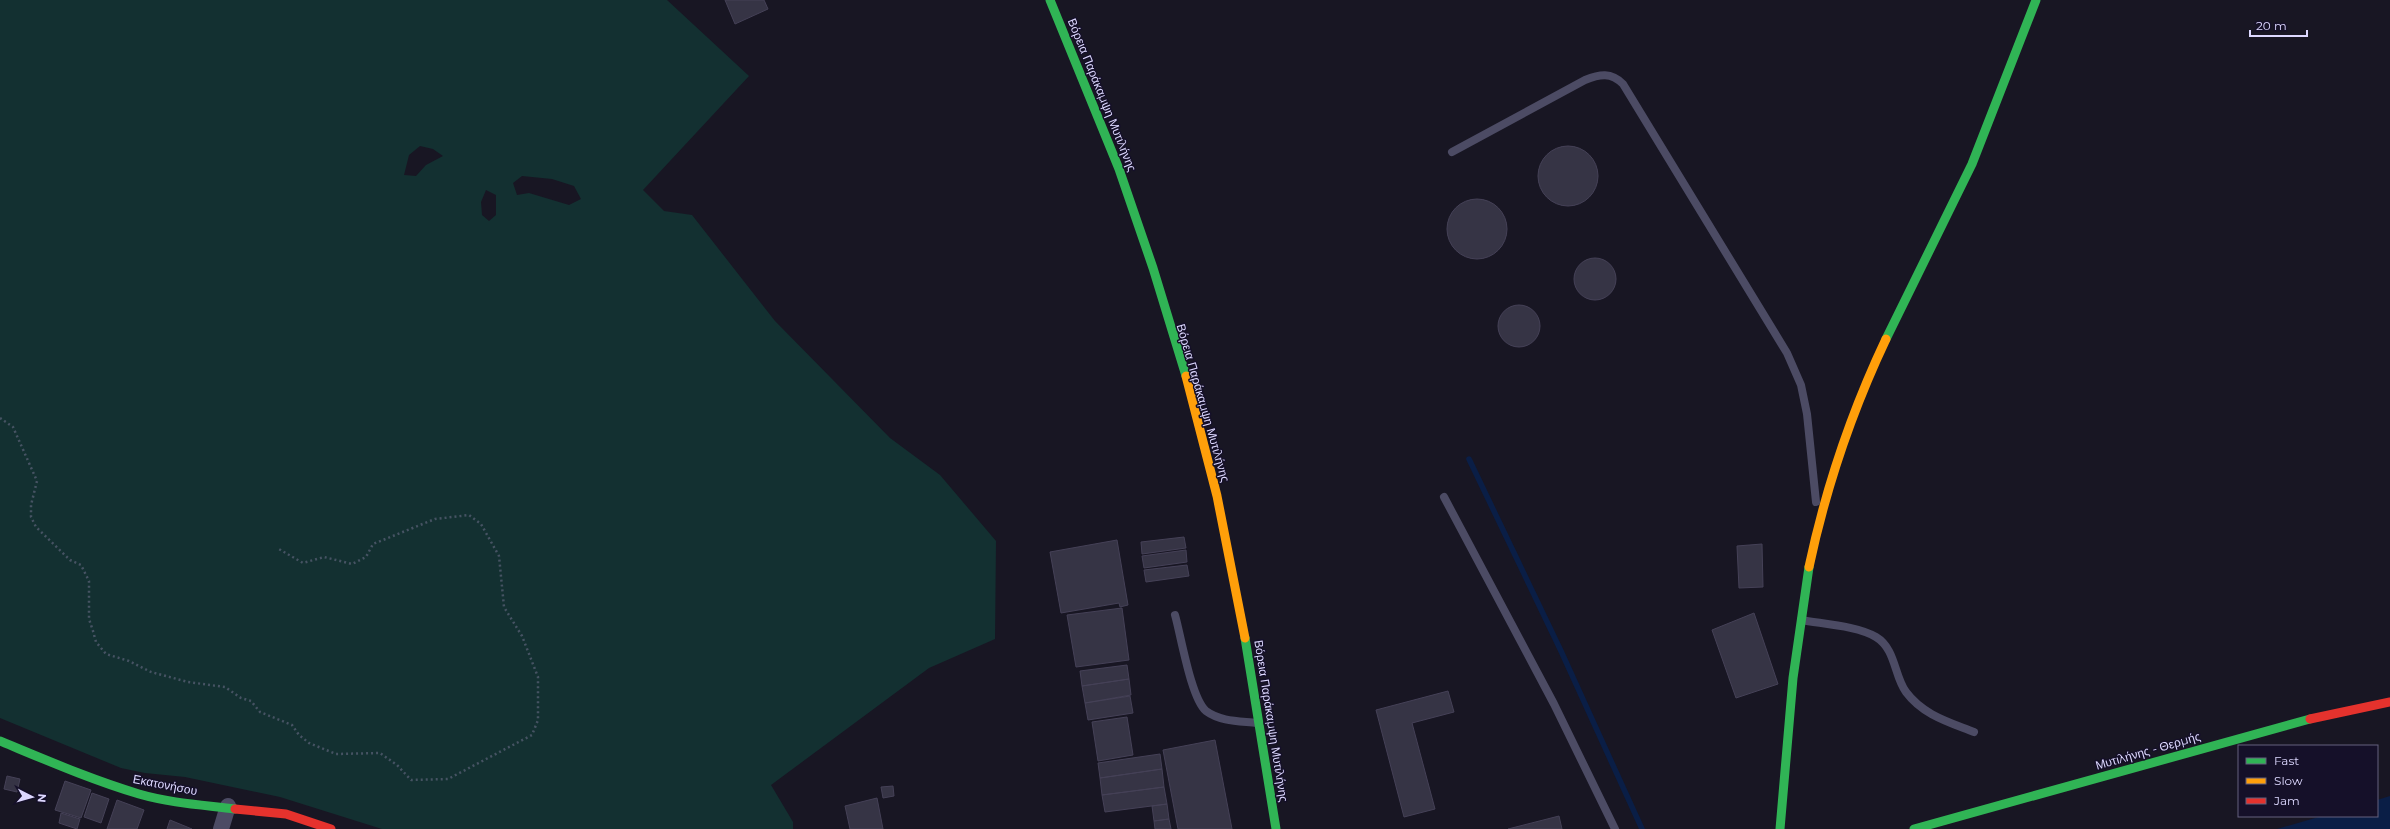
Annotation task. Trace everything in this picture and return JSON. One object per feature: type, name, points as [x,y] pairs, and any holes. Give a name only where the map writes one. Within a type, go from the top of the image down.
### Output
[{"type":"main road","name":"Βόρεια Παράκαμψη Μυτιλήνης","points":[[1050,0],[1128,191],[1184,372],[1230,554],[1245,634],[1276,829]]},
{"type":"main road","points":[[1780,829],[1800,620],[1818,523],[1846,432],[1874,366],[1972,164],[2036,0]]},
{"type":"main road","name":"Μυτιλήνης - Θερμής","points":[[1914,829],[2325,715],[2390,702]]},
{"type":"main road","name":"Εκατονήσου","points":[[0,740],[65,768],[125,790],[192,804],[228,806],[286,814],[331,829]]},
{"type":"street","points":[[221,829],[228,806]]},
{"type":"lane","points":[[1452,152],[1585,80],[1597,75],[1608,74],[1617,77],[1623,84],[1788,353],[1801,385],[1807,414],[1818,523]]},
{"type":"lane","points":[[1444,496],[1554,704],[1615,829]]},
{"type":"lane","points":[[1175,615],[1198,702],[1216,716],[1228,720],[1258,723]]},
{"type":"lane","points":[[1800,620],[1866,632],[1876,637],[1890,653],[1905,691],[1916,704],[1930,714],[1974,732]]},
{"type":"path","points":[[0,418],[13,427],[37,481],[31,505],[31,517],[36,527],[70,560],[82,565],[89,581],[90,619],[96,642],[106,654],[129,661],[151,672],[188,682],[225,687],[241,698],[251,701],[260,712],[292,725],[299,735],[309,743],[336,754],[380,754],[397,766],[411,780],[448,779],[532,735],[538,720],[538,677],[522,636],[504,607],[499,556],[481,524],[469,515],[435,519],[373,544],[366,557],[352,564],[324,557],[303,563],[277,548]]},
{"type":"green space","points":[[0,0],[667,0],[749,76],[643,190],[664,211],[692,215],[775,321],[890,438],[940,475],[996,541],[995,639],[929,668],[771,785],[793,822],[793,829],[382,829],[280,797],[185,777],[145,773],[121,768],[0,718]],"holes":[[[420,146],[433,149],[443,156],[426,165],[416,176],[404,175],[409,155]],[[522,176],[552,179],[574,186],[581,199],[569,205],[529,193],[517,195],[513,183]],[[486,190],[496,195],[496,215],[489,221],[482,215],[481,202]]]},
{"type":"water","points":[[2390,796],[2390,829],[2277,829],[2319,817],[2378,817],[2378,800]]},
{"type":"building","points":[[725,0],[764,0],[768,9],[735,24]]},
{"type":"building","points":[[1562,146],[1574,146],[1585,151],[1593,159],[1598,170],[1596,188],[1585,201],[1574,206],[1562,206],[1551,201],[1543,193],[1538,182],[1538,170],[1543,159],[1551,151]]},
{"type":"building","points":[[1471,199],[1483,199],[1494,204],[1502,212],[1507,223],[1505,241],[1494,254],[1483,259],[1471,259],[1460,254],[1452,246],[1447,235],[1447,223],[1452,212],[1460,204]]},
{"type":"building","points":[[1595,258],[1610,264],[1616,279],[1610,294],[1595,300],[1580,294],[1574,279],[1580,264]]},
{"type":"building","points":[[1519,305],[1534,311],[1540,326],[1534,341],[1519,347],[1504,341],[1498,326],[1504,311]]},
{"type":"building","points":[[1184,537],[1186,548],[1142,554],[1141,542]]},
{"type":"building","points":[[1117,540],[1128,605],[1120,607],[1119,603],[1061,613],[1050,552]]},
{"type":"building","points":[[1762,544],[1763,587],[1739,588],[1737,546]]},
{"type":"building","points":[[1186,550],[1187,562],[1144,568],[1142,556]]},
{"type":"building","points":[[1187,565],[1189,576],[1146,582],[1144,570]]},
{"type":"building","points":[[1122,608],[1129,660],[1076,667],[1067,615]]},
{"type":"building","points":[[1754,613],[1778,684],[1736,698],[1712,630]]},
{"type":"building","points":[[1127,665],[1129,679],[1082,686],[1080,671]]},
{"type":"building","points":[[1129,679],[1131,695],[1085,703],[1082,686]]},
{"type":"building","points":[[1448,691],[1454,712],[1412,723],[1435,809],[1404,817],[1376,710]]},
{"type":"building","points":[[1130,696],[1133,713],[1088,720],[1085,703]]},
{"type":"building","points":[[1127,717],[1133,755],[1098,761],[1092,722]]},
{"type":"building","points":[[1215,740],[1232,829],[1178,829],[1163,750]]},
{"type":"building","points":[[1160,754],[1162,769],[1100,778],[1098,763]]},
{"type":"building","points":[[1162,769],[1164,787],[1102,795],[1100,778]]},
{"type":"building","points":[[7,776],[20,779],[17,792],[4,789]]},
{"type":"building","points":[[65,781],[91,790],[81,818],[55,810]]},
{"type":"building","points":[[893,786],[894,796],[883,798],[881,787]]},
{"type":"building","points":[[1164,787],[1167,804],[1105,812],[1102,795]]},
{"type":"building","points":[[92,793],[109,799],[101,823],[84,817]]},
{"type":"building","points":[[877,798],[883,829],[850,829],[845,806]]},
{"type":"building","points":[[117,800],[144,810],[137,829],[107,829]]},
{"type":"building","points":[[1167,804],[1169,819],[1154,821],[1152,806]]},
{"type":"building","points":[[61,813],[80,819],[77,829],[59,823]]},
{"type":"building","points":[[1559,816],[1562,829],[1508,829]]},
{"type":"building","points":[[1169,819],[1171,829],[1155,829],[1154,821]]},
{"type":"building","points":[[170,820],[192,829],[167,829]]},
{"type":"waterway","points":[[1469,459],[1561,651],[1642,829]]},
{"type":"traffic: fast","points":[[1050,0],[1119,169],[1153,268],[1186,376]]},
{"type":"traffic: fast","points":[[1886,339],[1972,164],[2036,0]]},
{"type":"traffic: fast","points":[[1780,829],[1793,678],[1809,567]]},
{"type":"traffic: fast","points":[[1245,638],[1276,829]]},
{"type":"traffic: fast","points":[[1914,829],[2310,719]]},
{"type":"traffic: fast","points":[[0,741],[86,776],[139,794],[175,802],[235,809]]},
{"type":"traffic: slow","points":[[1809,567],[1823,508],[1841,451],[1873,367],[1886,339]]},
{"type":"traffic: slow","points":[[1186,376],[1217,496],[1245,638]]},
{"type":"traffic: jam","points":[[2310,719],[2390,702]]},
{"type":"traffic: jam","points":[[235,809],[286,814],[331,829]]}]
